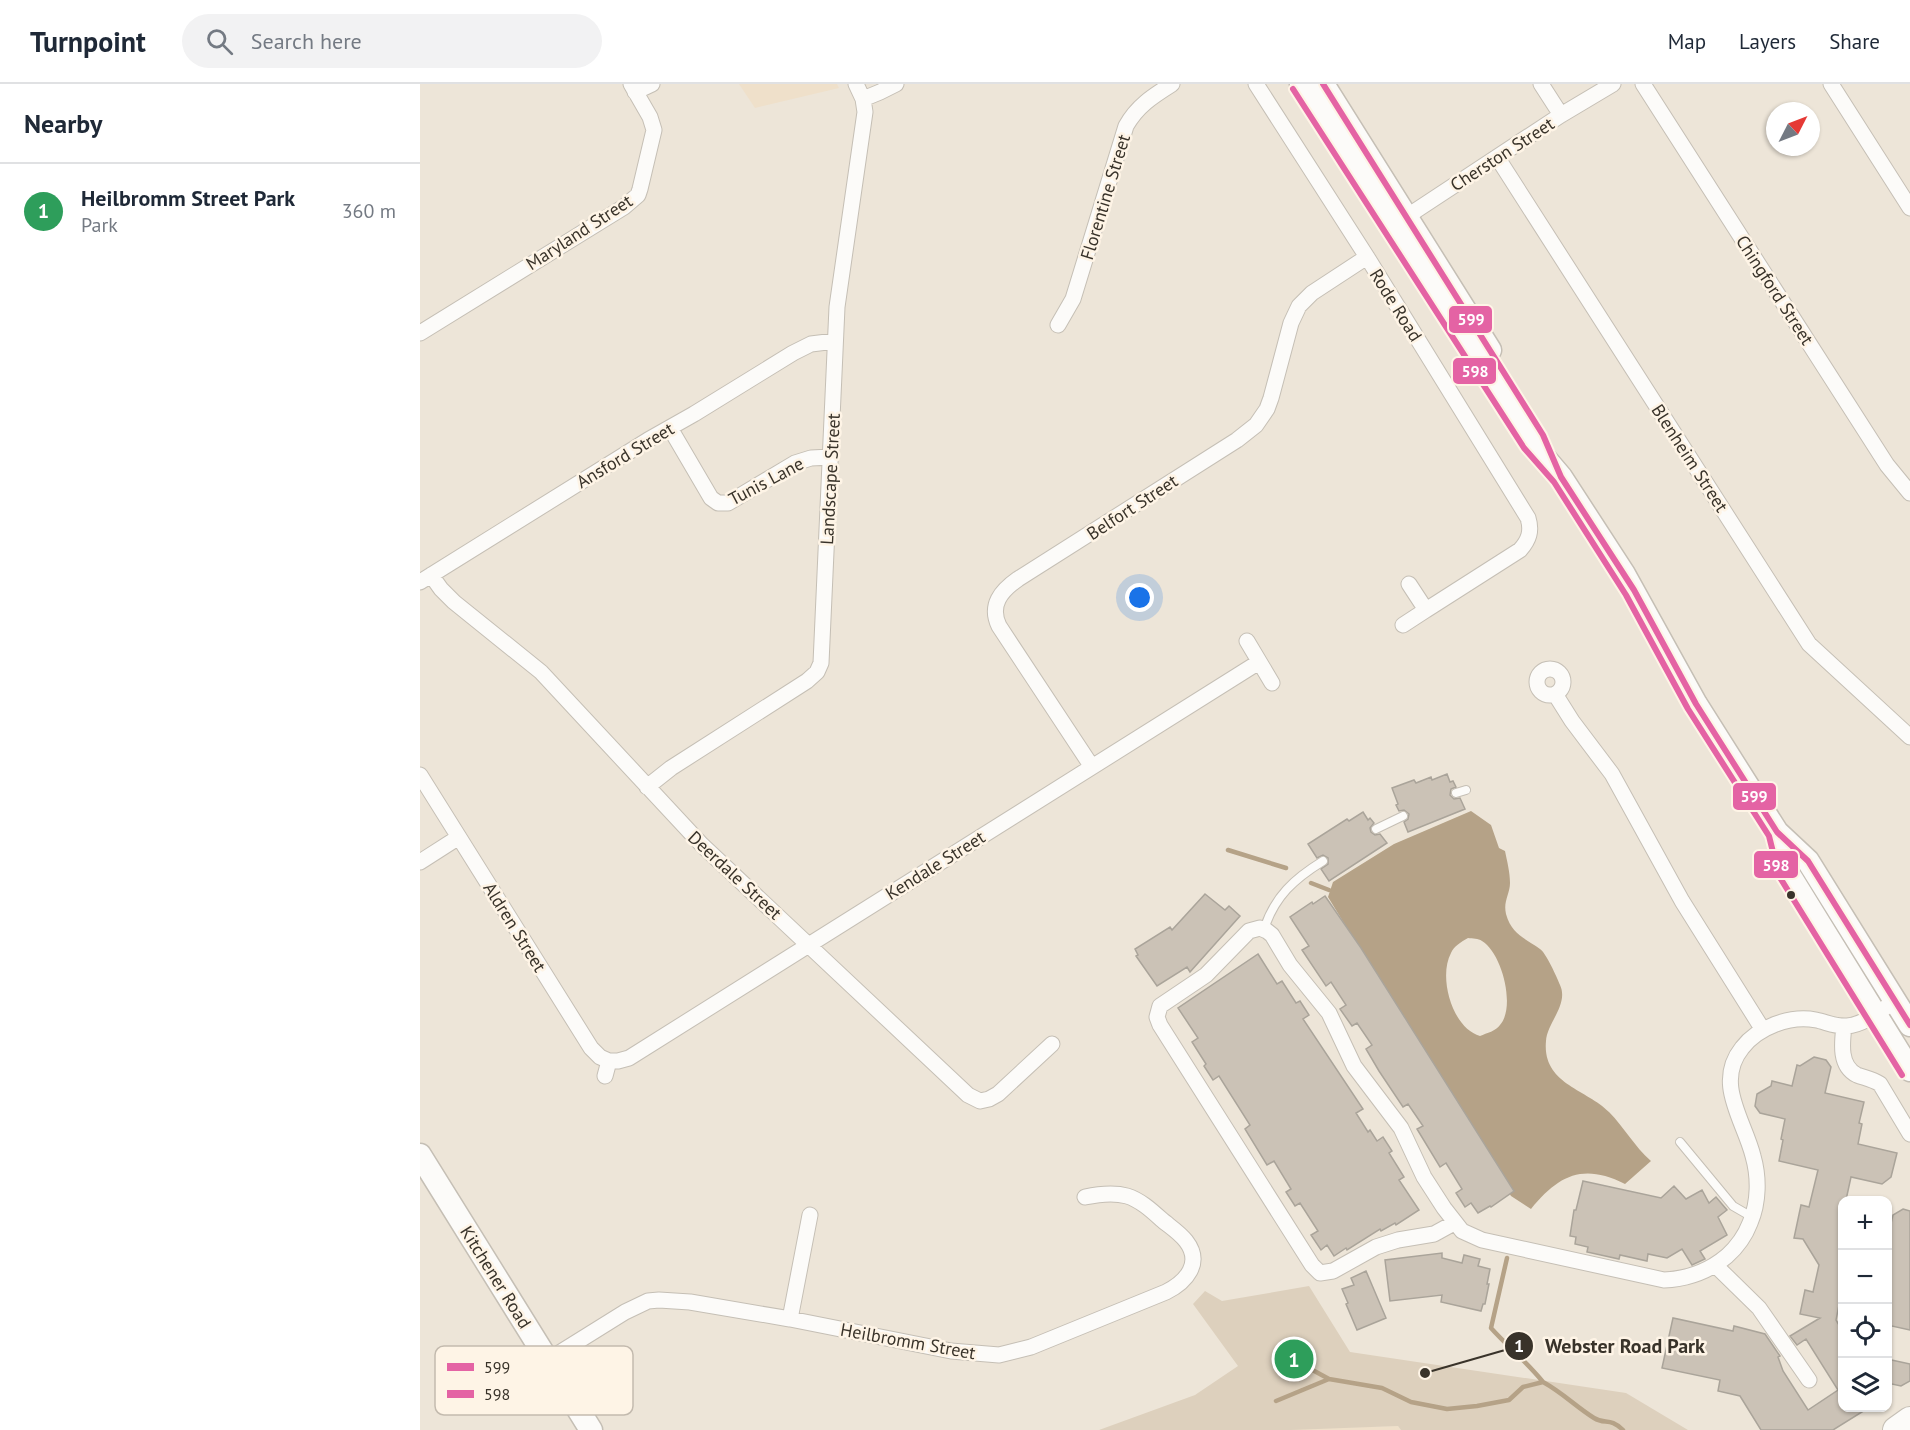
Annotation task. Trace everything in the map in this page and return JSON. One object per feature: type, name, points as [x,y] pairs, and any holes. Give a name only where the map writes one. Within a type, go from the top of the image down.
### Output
[{"type":"main road","points":[[1301,84],[1399,221]]},
{"type":"main road","points":[[1323,84],[1399,221],[1532,442],[1561,477],[1629,582],[1685,685],[1777,832],[1808,861],[1910,1024]]},
{"type":"main road","points":[[1777,832],[1787,871],[1910,1070]]},
{"type":"main road","name":"Kitchener Road","points":[[420,1155],[539,1346]]},
{"type":"main road","name":"Kitchener Road","points":[[582,1415],[591,1430]]},
{"type":"main road","points":[[1896,1430],[1910,1420]]},
{"type":"street","points":[[633,88],[652,84]]},
{"type":"street","name":"Landscape Street","points":[[647,787],[670,768],[807,681],[820,668],[835,341],[841,271],[865,116],[863,99],[856,84]]},
{"type":"street","points":[[863,99],[896,84]]},
{"type":"street","name":"Florentine Street","points":[[1058,325],[1073,299],[1126,126],[1145,102],[1172,84]]},
{"type":"street","name":"Rode Road","points":[[1256,84],[1526,513],[1530,528],[1529,537],[1520,550],[1426,609]]},
{"type":"street","points":[[1541,84],[1560,115]]},
{"type":"street","name":"Cherston Street","points":[[1399,221],[1560,115],[1613,84]]},
{"type":"street","name":"Chingford Street","points":[[1643,84],[1887,465],[1910,493]]},
{"type":"street","points":[[1831,84],[1910,208]]},
{"type":"street","name":"Maryland Street","points":[[420,333],[624,207],[638,195],[654,130],[650,117],[633,88]]},
{"type":"street","name":"Blenheim Street","points":[[1497,157],[1809,644],[1910,737]]},
{"type":"street","name":"Belfort Street","points":[[1092,766],[999,626],[996,616],[998,599],[1006,588],[1018,579],[1237,440],[1256,425],[1263,417],[1271,398],[1291,323],[1299,306],[1312,293],[1367,257]]},
{"type":"street","name":"Ansford Street","points":[[425,579],[803,347],[818,342],[835,341]]},
{"type":"street","name":"Tunis Lane","points":[[670,428],[711,498],[721,504],[728,503],[795,463],[811,458],[831,457]]},
{"type":"street","name":"Deerdale Street","points":[[425,579],[441,589],[541,672],[702,845],[968,1095],[975,1100],[985,1101],[998,1094],[1052,1044]]},
{"type":"street","points":[[1403,625],[1426,609],[1409,584]]},
{"type":"street","points":[[1247,641],[1272,683]]},
{"type":"street","name":"Kendale Street","points":[[607,1068],[618,1061],[629,1058],[1259,662]]},
{"type":"street","points":[[1555,694],[1572,721],[1612,774],[1682,901],[1763,1030]]},
{"type":"street","name":"Aldren Street","points":[[420,775],[591,1048],[607,1068]]},
{"type":"street","points":[[420,862],[459,837]]},
{"type":"street","points":[[1454,1223],[1434,1234],[1398,1240],[1376,1247],[1329,1272],[1320,1273],[1312,1264],[1157,1017],[1162,1004],[1206,975],[1246,933],[1256,928],[1264,929],[1272,935],[1290,965],[1329,1013],[1354,1066],[1401,1128],[1425,1177],[1462,1232],[1474,1238],[1664,1280],[1697,1274],[1715,1265],[1737,1246],[1752,1217],[1755,1206],[1756,1167],[1734,1104],[1730,1084],[1737,1056],[1748,1041],[1763,1030],[1794,1019],[1813,1019],[1844,1026],[1856,1024],[1895,1001]]},
{"type":"street","points":[[1844,1026],[1842,1053],[1847,1065],[1857,1075],[1871,1078],[1880,1084],[1910,1134]]},
{"type":"street","name":"Heilbromm Street","points":[[570,1346],[625,1311],[648,1301],[667,1300],[790,1319],[951,1351],[999,1355],[1031,1347],[1156,1297],[1176,1287],[1188,1276],[1192,1262],[1189,1246],[1180,1235],[1146,1206],[1124,1195],[1100,1194],[1085,1197]]},
{"type":"street","points":[[790,1319],[810,1215]]},
{"type":"street","points":[[1715,1265],[1759,1308],[1809,1380]]},
{"type":"lane","points":[[1456,793],[1466,790]]},
{"type":"lane","points":[[1376,830],[1403,816]]},
{"type":"lane","points":[[1264,929],[1270,910],[1277,901],[1296,880],[1323,861]]},
{"type":"lane","points":[[1680,1142],[1733,1206],[1752,1217]]},
{"type":"shaded area","points":[[739,84],[837,84],[839,88],[755,108]]},
{"type":"shaded area","points":[[1471,811],[1491,825],[1499,848],[1505,851],[1508,867],[1510,883],[1506,914],[1512,927],[1542,951],[1554,971],[1562,992],[1560,1006],[1547,1034],[1547,1055],[1551,1067],[1567,1084],[1609,1112],[1651,1161],[1625,1184],[1597,1174],[1573,1176],[1552,1188],[1531,1209],[1511,1196],[1328,897],[1333,882],[1394,844]],"holes":[[[1468,938],[1482,941],[1496,957],[1507,994],[1505,1017],[1500,1025],[1480,1036],[1470,1031],[1455,1013],[1447,988],[1447,963],[1451,953],[1458,944]]]},
{"type":"shaded area","points":[[1309,1286],[1350,1352],[1626,1393],[1688,1430],[1401,1430],[1398,1426],[1291,1430],[1099,1430],[1195,1395],[1238,1366],[1193,1304],[1205,1291],[1222,1301]]},
{"type":"shaded area","points":[[1398,1426],[1401,1430],[1291,1430],[1293,1429]]},
{"type":"building","points":[[1447,774],[1450,782],[1453,781],[1456,787],[1451,789],[1450,795],[1454,799],[1460,798],[1465,809],[1408,832],[1404,822],[1408,819],[1409,814],[1404,810],[1399,811],[1392,788],[1414,780],[1416,783]]},
{"type":"building","points":[[1363,812],[1368,820],[1370,818],[1374,823],[1370,828],[1371,832],[1375,835],[1380,834],[1387,843],[1329,881],[1321,869],[1328,864],[1328,858],[1323,855],[1317,858],[1308,844],[1347,819],[1349,821]]},
{"type":"building","points":[[1205,894],[1225,910],[1229,906],[1240,916],[1190,972],[1187,967],[1157,986],[1136,956],[1138,955],[1135,949],[1170,927],[1172,930]]},
{"type":"building","points":[[1325,896],[1361,948],[1514,1191],[1491,1207],[1478,1213],[1471,1203],[1465,1207],[1456,1193],[1462,1189],[1446,1163],[1440,1167],[1417,1129],[1423,1126],[1408,1104],[1403,1107],[1366,1049],[1372,1045],[1357,1023],[1352,1026],[1340,1009],[1346,1005],[1331,982],[1326,986],[1302,950],[1309,946],[1290,917]]},
{"type":"building","points":[[1258,954],[1277,984],[1282,981],[1296,1003],[1300,1001],[1309,1015],[1303,1019],[1363,1109],[1356,1113],[1368,1132],[1370,1130],[1377,1141],[1383,1137],[1392,1151],[1389,1153],[1404,1177],[1399,1180],[1419,1210],[1396,1225],[1395,1223],[1381,1231],[1380,1229],[1334,1256],[1327,1245],[1321,1250],[1311,1235],[1318,1231],[1300,1203],[1295,1206],[1286,1192],[1291,1189],[1274,1161],[1267,1165],[1245,1129],[1250,1125],[1219,1076],[1213,1080],[1204,1066],[1206,1064],[1192,1042],[1198,1038],[1178,1008]]},
{"type":"building","points":[[1814,1057],[1826,1060],[1831,1067],[1825,1093],[1864,1102],[1859,1123],[1862,1124],[1858,1144],[1897,1153],[1891,1177],[1882,1184],[1851,1177],[1847,1196],[1838,1196],[1838,1310],[1836,1320],[1838,1323],[1838,1390],[1806,1339],[1797,1345],[1790,1336],[1820,1318],[1800,1314],[1805,1290],[1813,1292],[1819,1265],[1803,1239],[1794,1238],[1801,1205],[1809,1207],[1818,1170],[1779,1161],[1785,1119],[1760,1113],[1755,1106],[1757,1094],[1771,1086],[1772,1081],[1792,1086],[1797,1065],[1800,1066]]},
{"type":"building","points":[[1583,1181],[1661,1198],[1674,1186],[1686,1199],[1702,1190],[1709,1203],[1716,1197],[1727,1210],[1718,1217],[1727,1235],[1700,1251],[1705,1259],[1692,1265],[1682,1249],[1667,1258],[1648,1254],[1647,1261],[1620,1255],[1619,1259],[1587,1252],[1588,1247],[1575,1244],[1576,1237],[1570,1236],[1574,1210],[1576,1210]]},
{"type":"building","points":[[1903,1209],[1910,1211],[1910,1330],[1892,1326],[1893,1215]]},
{"type":"building","points":[[1442,1253],[1442,1258],[1462,1263],[1464,1255],[1480,1259],[1478,1266],[1490,1269],[1485,1304],[1481,1311],[1441,1302],[1442,1295],[1390,1301],[1385,1260]]},
{"type":"building","points":[[1366,1271],[1386,1318],[1357,1330],[1342,1289],[1354,1285],[1351,1278]]},
{"type":"building","points":[[1673,1318],[1733,1331],[1734,1326],[1765,1334],[1780,1356],[1778,1357],[1783,1371],[1808,1410],[1838,1390],[1838,1412],[1862,1412],[1833,1430],[1761,1430],[1740,1396],[1718,1391],[1720,1380],[1662,1368]]},
{"type":"building","points":[[1892,1360],[1910,1364],[1910,1381],[1901,1386],[1892,1384]]},
{"type":"waterway","points":[[1228,850],[1286,868]]},
{"type":"waterway","points":[[1311,883],[1329,890]]},
{"type":"waterway","points":[[1507,1258],[1491,1328],[1543,1382]]},
{"type":"waterway","points":[[1282,1345],[1296,1361],[1329,1379],[1382,1388],[1411,1402],[1447,1409],[1509,1400],[1523,1387],[1543,1382],[1594,1418],[1611,1422],[1623,1430]]},
{"type":"waterway","points":[[1276,1401],[1329,1379]]},
{"type":"transit line","name":"599","points":[[1323,84],[1543,435],[1561,477],[1634,590],[1696,704],[1777,832],[1808,861],[1910,1025]]},
{"type":"transit line","name":"598","points":[[1293,89],[1524,448],[1554,482],[1626,595],[1688,709],[1769,836],[1779,876],[1902,1075]]},
{"type":"place","name":"Heilbromm Street Park","points":[[1294,1359]]},
{"type":"place","name":"Webster Road Park","points":[[1425,1373]]}]
